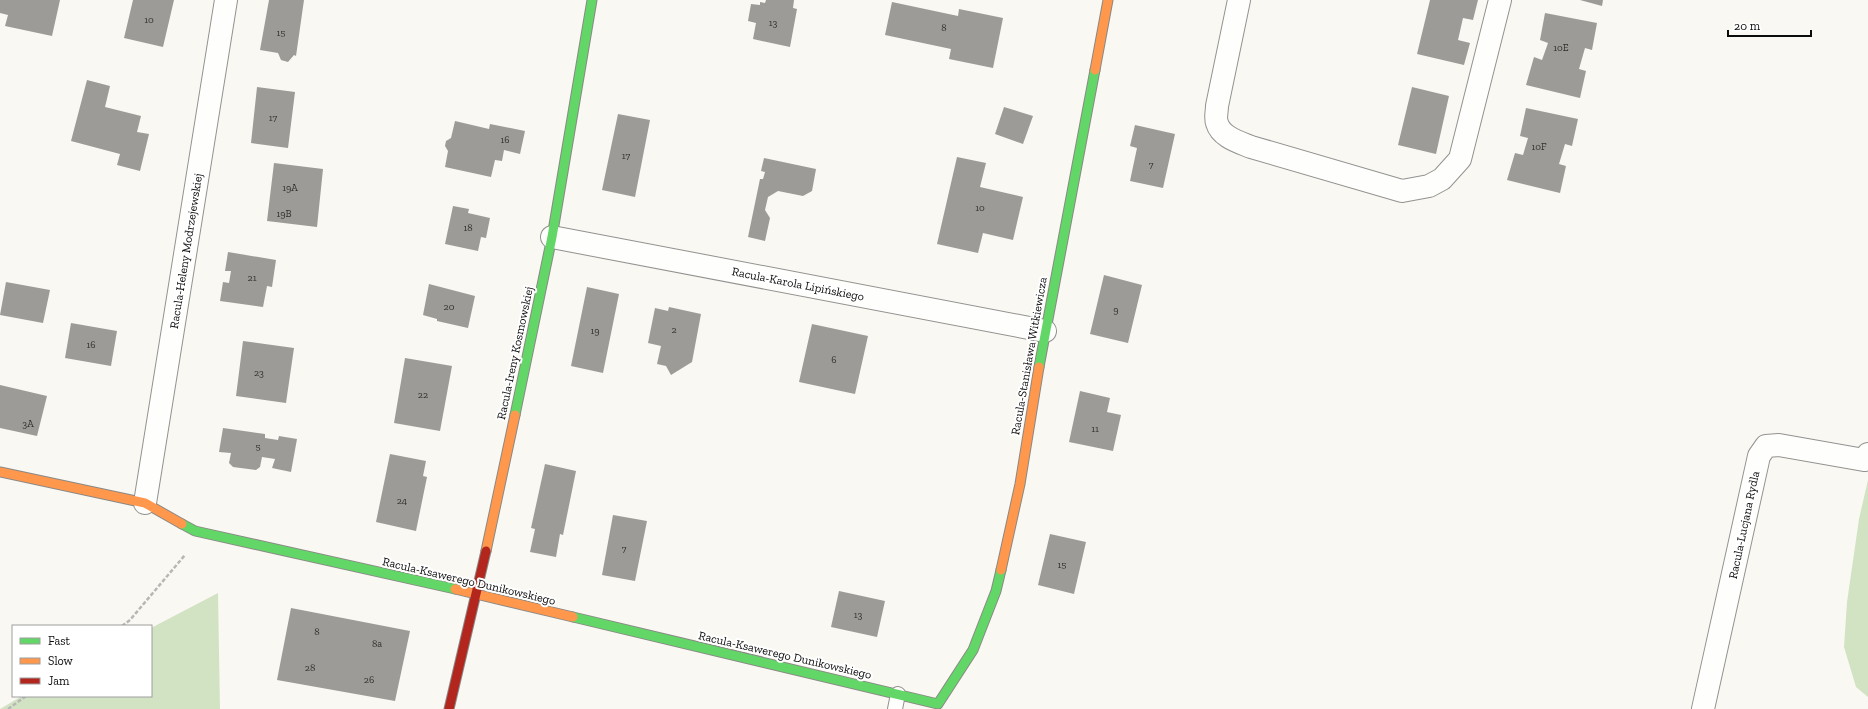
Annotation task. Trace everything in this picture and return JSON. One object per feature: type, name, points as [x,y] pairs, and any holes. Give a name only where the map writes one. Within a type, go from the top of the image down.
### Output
[{"type":"street","name":"Racula-Heleny Modrzejewskiej","points":[[145,503],[226,0]]},
{"type":"street","name":"Racula-Ireny Kosmowskiej","points":[[450,709],[477,594],[552,237],[592,0]]},
{"type":"street","name":"Racula-Stanisława Witkiewicza","points":[[937,707],[973,650],[996,591],[1020,484],[1045,331],[1108,0]]},
{"type":"street","points":[[1239,0],[1216,106],[1217,123],[1223,133],[1231,140],[1251,147],[1402,191],[1429,186],[1442,179],[1460,159],[1500,0]]},
{"type":"street","name":"Racula-Karola Lipińskiego","points":[[552,237],[1045,331]]},
{"type":"street","name":"Racula-Lucjana Rydla","points":[[1703,709],[1759,456],[1766,446],[1779,445],[1864,460],[1868,454]]},
{"type":"street","name":"Racula-Ksawerego Dunikowskiego","points":[[0,472],[145,503],[195,531],[477,594],[898,694],[937,707]]},
{"type":"lane","points":[[894,709],[898,694]]},
{"type":"path","points":[[123,625],[130,620],[203,533]]},
{"type":"path","points":[[8,709],[25,697]]},
{"type":"green space","points":[[1868,480],[1868,697],[1856,687],[1844,647],[1847,602],[1859,519]]},
{"type":"green space","points":[[218,593],[220,709],[0,709],[20,697],[152,697],[152,627]]},
{"type":"building","points":[[0,0],[60,0],[52,36],[5,26],[8,15],[0,13]]},
{"type":"building","points":[[133,0],[174,0],[163,47],[124,38]]},
{"type":"building","points":[[269,0],[304,0],[296,56],[294,55],[288,62],[281,60],[278,53],[260,50]]},
{"type":"building","points":[[766,0],[794,0],[793,8],[797,9],[790,47],[753,39],[756,23],[748,21],[751,4],[760,5],[760,2],[765,3]]},
{"type":"building","points":[[1430,0],[1478,0],[1473,20],[1463,18],[1458,40],[1470,43],[1464,65],[1417,54]]},
{"type":"building","points":[[1580,0],[1603,0],[1602,6]]},
{"type":"building","points":[[892,2],[958,16],[959,9],[1003,18],[993,68],[949,59],[951,49],[885,35]]},
{"type":"building","points":[[1545,13],[1597,23],[1592,50],[1585,48],[1579,69],[1586,71],[1580,98],[1526,85],[1534,57],[1542,60],[1548,43],[1540,40]]},
{"type":"building","points":[[87,80],[110,86],[105,107],[141,116],[137,132],[149,134],[140,171],[117,165],[120,154],[71,141]]},
{"type":"building","points":[[257,87],[295,92],[288,148],[251,143]]},
{"type":"building","points":[[1412,87],[1449,96],[1436,154],[1398,145]]},
{"type":"building","points":[[1004,107],[1033,116],[1023,144],[995,134]]},
{"type":"building","points":[[1526,108],[1578,119],[1572,146],[1565,144],[1559,164],[1566,166],[1560,193],[1507,180],[1515,153],[1523,155],[1528,138],[1520,136]]},
{"type":"building","points":[[618,114],[650,120],[635,197],[602,190]]},
{"type":"building","points":[[455,121],[489,129],[490,124],[525,131],[520,154],[504,150],[502,161],[495,160],[491,177],[445,167],[448,151],[445,146],[446,141],[451,138]]},
{"type":"building","points":[[1135,125],[1175,134],[1163,188],[1130,181],[1137,148],[1130,146]]},
{"type":"building","points":[[957,157],[986,163],[980,187],[1023,197],[1013,240],[983,233],[978,253],[937,244]]},
{"type":"building","points":[[764,158],[816,169],[812,191],[803,196],[778,191],[768,197],[765,210],[770,218],[765,241],[748,237],[760,179],[763,179],[765,172],[761,171]]},
{"type":"building","points":[[274,163],[323,169],[317,227],[267,221]]},
{"type":"building","points":[[453,206],[469,209],[468,213],[490,218],[486,238],[481,237],[478,251],[445,244]]},
{"type":"building","points":[[228,252],[276,260],[272,287],[267,286],[263,307],[220,301],[223,282],[229,283],[231,271],[225,271]]},
{"type":"building","points":[[1104,275],[1142,285],[1128,343],[1090,334]]},
{"type":"building","points":[[6,282],[50,290],[43,323],[0,315]]},
{"type":"building","points":[[429,284],[475,296],[468,328],[437,321],[437,319],[423,315]]},
{"type":"building","points":[[587,287],[619,294],[603,373],[571,366]]},
{"type":"building","points":[[669,307],[701,314],[692,362],[671,375],[666,366],[657,364],[661,346],[648,343],[655,308],[668,311]]},
{"type":"building","points":[[71,323],[117,331],[111,366],[65,358]]},
{"type":"building","points":[[812,324],[868,336],[855,394],[799,382]]},
{"type":"building","points":[[243,341],[294,348],[286,403],[236,396]]},
{"type":"building","points":[[405,358],[452,366],[440,431],[394,423]]},
{"type":"building","points":[[0,385],[47,396],[37,436],[0,428]]},
{"type":"building","points":[[1080,391],[1110,398],[1107,412],[1121,415],[1113,451],[1069,442]]},
{"type":"building","points":[[223,428],[265,434],[265,438],[278,440],[279,436],[297,439],[291,472],[272,468],[275,459],[262,457],[260,467],[256,470],[233,467],[229,463],[231,453],[219,452]]},
{"type":"building","points":[[390,454],[426,461],[423,476],[427,477],[416,531],[376,522]]},
{"type":"building","points":[[545,464],[576,471],[563,535],[560,534],[556,557],[530,552],[535,529],[531,528]]},
{"type":"building","points":[[613,515],[647,521],[635,581],[602,575]]},
{"type":"building","points":[[1050,534],[1086,542],[1074,594],[1038,585]]},
{"type":"building","points":[[839,591],[885,601],[877,637],[831,627]]},
{"type":"building","points":[[291,608],[410,631],[395,701],[277,680]]},
{"type":"traffic: fast","points":[[515,415],[552,237],[592,0]]},
{"type":"traffic: fast","points":[[1039,367],[1095,70]]},
{"type":"traffic: fast","points":[[182,524],[195,531],[455,589]]},
{"type":"traffic: fast","points":[[573,617],[938,704],[973,650],[996,591],[1001,570]]},
{"type":"traffic: slow","points":[[1095,70],[1108,0]]},
{"type":"traffic: slow","points":[[1001,570],[1020,484],[1039,367]]},
{"type":"traffic: slow","points":[[486,551],[515,415]]},
{"type":"traffic: slow","points":[[0,472],[145,503],[182,524]]},
{"type":"traffic: slow","points":[[455,589],[573,617]]},
{"type":"traffic: jam","points":[[449,709],[486,551]]}]
